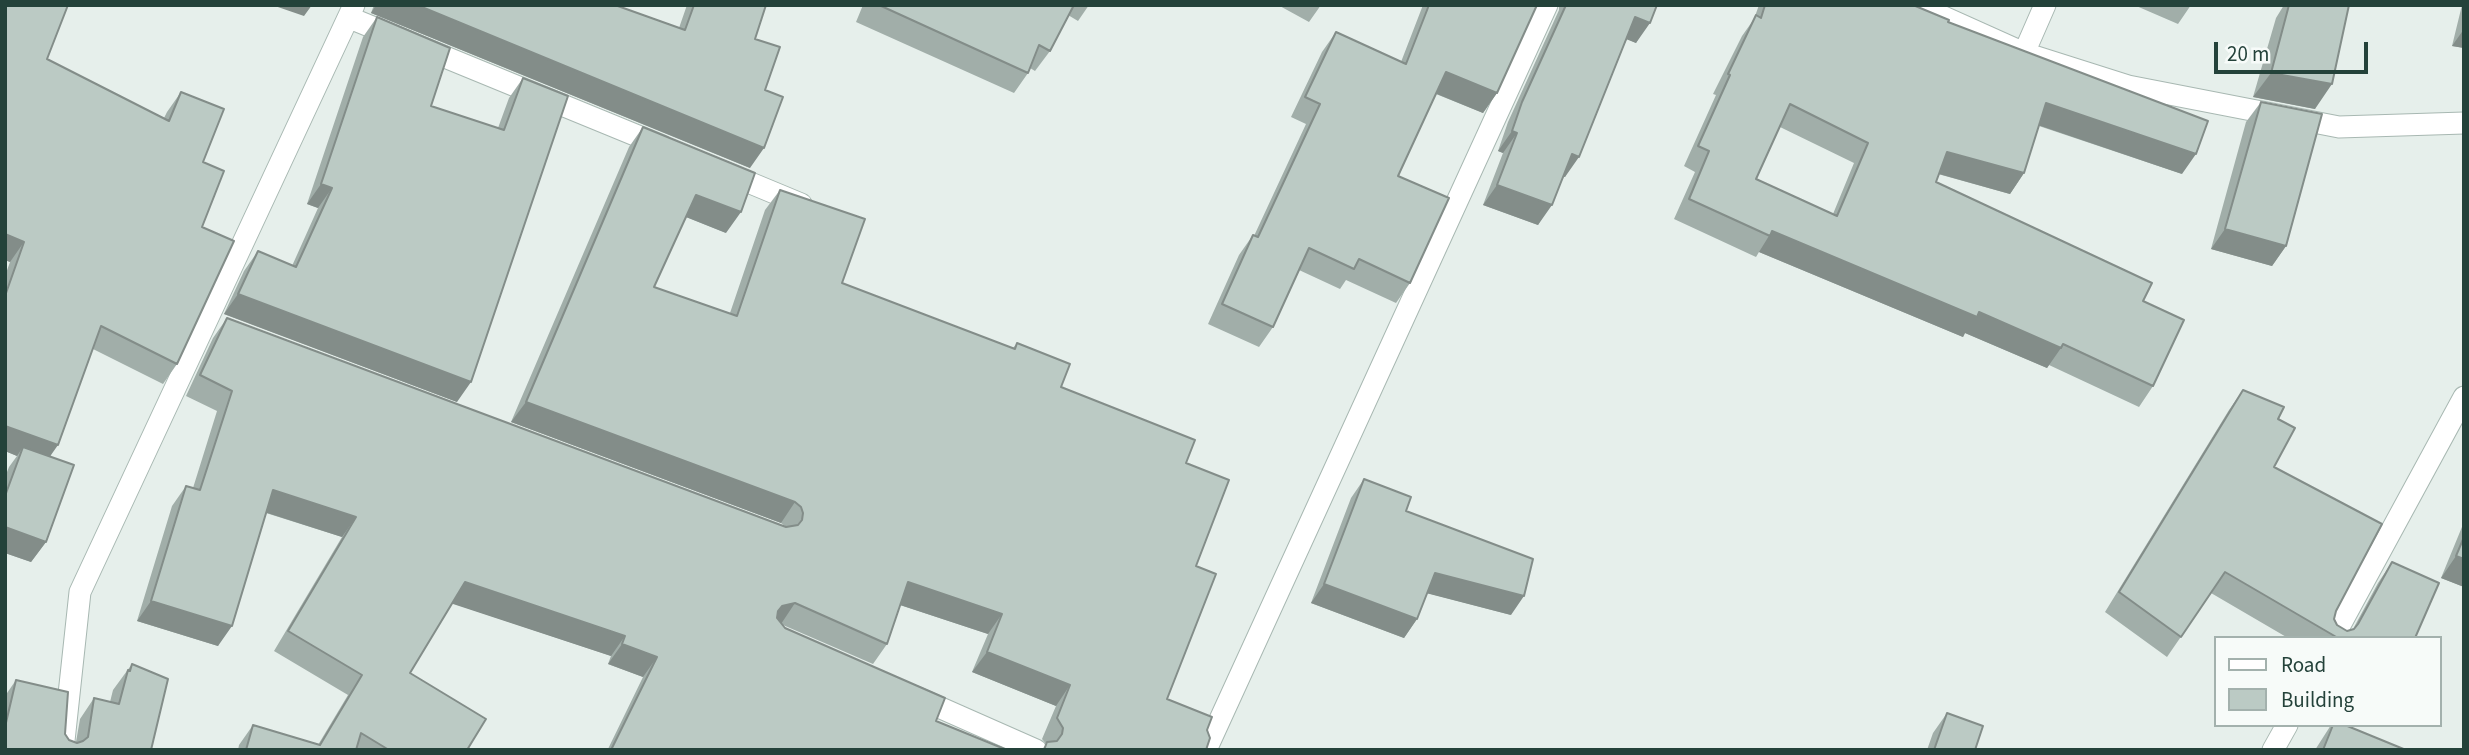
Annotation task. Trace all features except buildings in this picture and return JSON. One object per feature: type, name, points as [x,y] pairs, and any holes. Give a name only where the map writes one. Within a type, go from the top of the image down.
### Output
[{"type":"street","points":[[1206,750],[1547,5]]},
{"type":"street","points":[[1917,5],[2024,52],[2128,86],[2339,127],[2464,123]]},
{"type":"street","points":[[2024,52],[2045,5]]},
{"type":"street","points":[[63,750],[80,592],[214,325],[352,12],[686,156]]},
{"type":"street","points":[[711,167],[802,204]]},
{"type":"street","points":[[2334,636],[2464,397]]},
{"type":"street","points":[[900,690],[1035,750]]},
{"type":"street","points":[[2273,750],[2286,727]]}]
